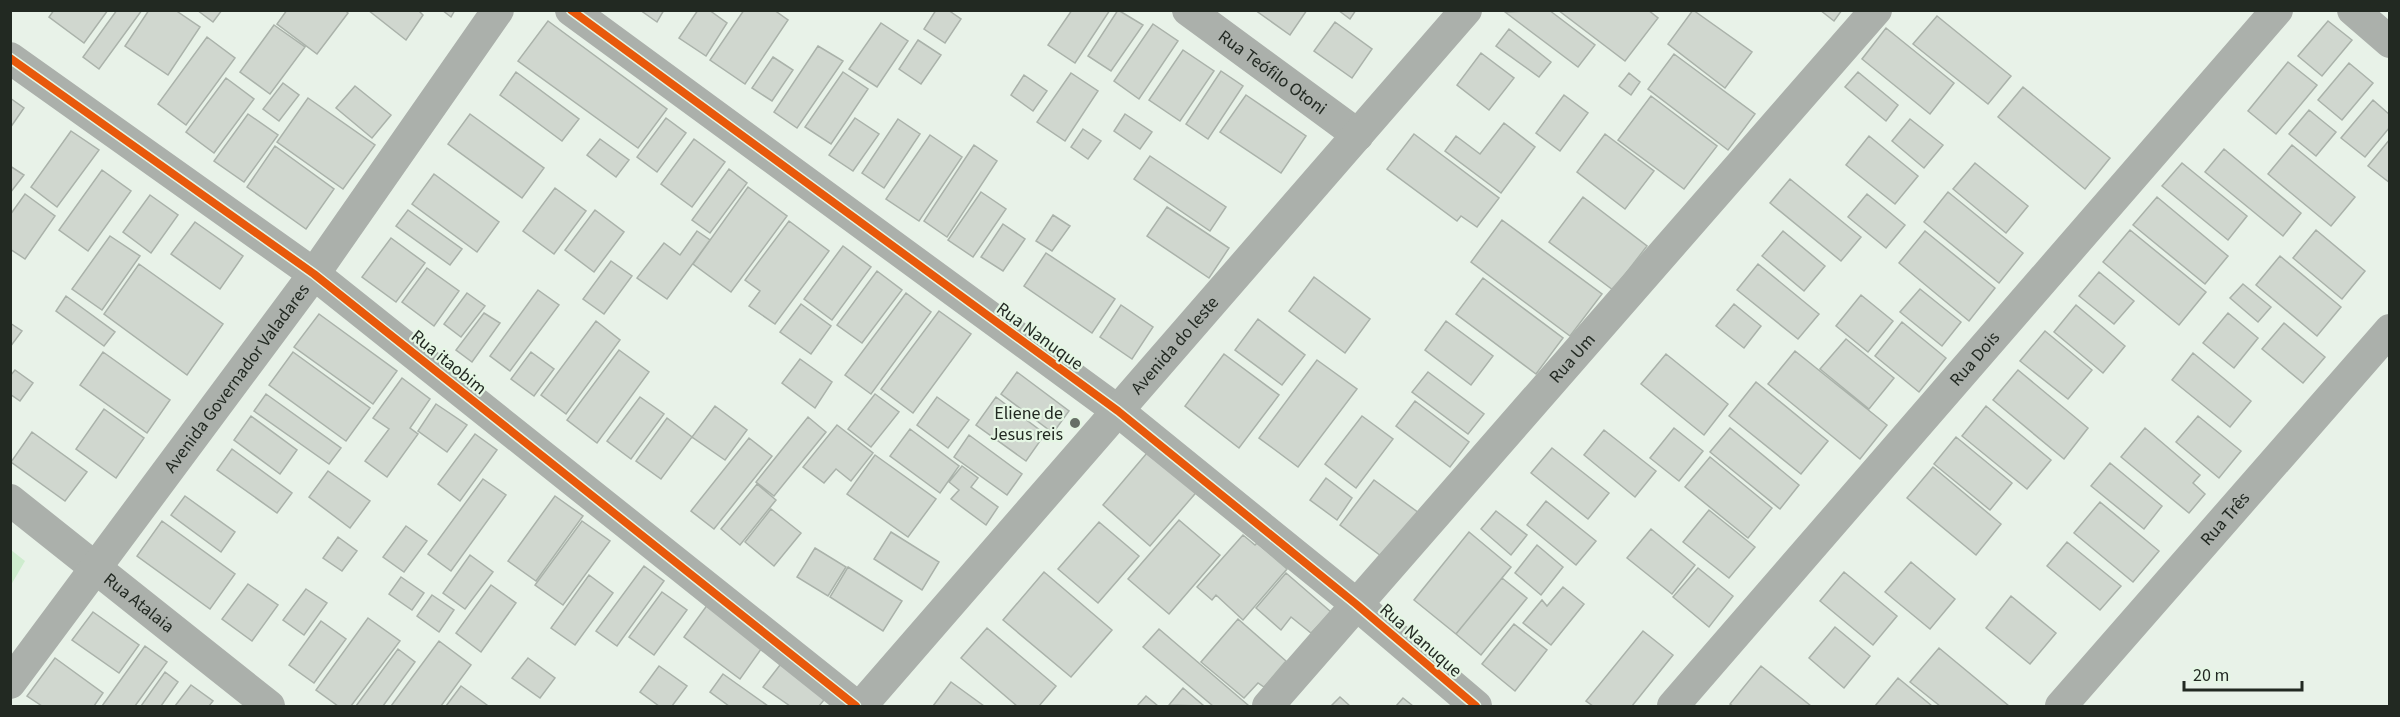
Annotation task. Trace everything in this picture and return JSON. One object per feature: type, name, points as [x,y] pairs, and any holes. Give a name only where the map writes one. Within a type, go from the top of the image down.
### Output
[{"type":"street","name":"Avenida Governador Valadares","points":[[10,683],[97,569],[314,274],[498,10]]},
{"type":"street","name":"Rua Nanuque","points":[[571,10],[1118,411],[1356,604],[1476,706]]},
{"type":"street","name":"Rua Teófilo Otoni","points":[[1188,10],[1358,135]]},
{"type":"street","name":"Avenida do leste","points":[[861,706],[1466,10]]},
{"type":"street","name":"Rua Um","points":[[1268,706],[1876,10]]},
{"type":"street","name":"Rua Dois","points":[[1672,706],[2277,10]]},
{"type":"street","points":[[2353,10],[2390,42]]},
{"type":"street","name":"Rua itaobim","points":[[10,58],[314,274],[856,706]]},
{"type":"street","name":"Rua Três","points":[[2061,706],[2390,330]]},
{"type":"street","name":"Rua Atalaia","points":[[10,500],[269,706]]},
{"type":"green space","points":[[11,550],[25,561],[11,585]]},
{"type":"building","points":[[54,10],[108,10],[84,43],[49,17]]},
{"type":"building","points":[[117,10],[142,10],[99,69],[83,57]]},
{"type":"building","points":[[149,10],[175,10],[200,27],[168,75],[125,46]]},
{"type":"building","points":[[197,10],[222,10],[213,22]]},
{"type":"building","points":[[287,10],[345,10],[348,13],[317,54],[277,24]]},
{"type":"building","points":[[368,10],[418,10],[423,15],[406,40]]},
{"type":"building","points":[[442,10],[455,10],[451,17]]},
{"type":"building","points":[[640,10],[664,10],[657,22]]},
{"type":"building","points":[[698,10],[709,10],[727,23],[706,56],[679,38]]},
{"type":"building","points":[[744,10],[774,10],[788,20],[745,84],[710,60]]},
{"type":"building","points":[[936,10],[948,10],[961,19],[945,43],[924,29]]},
{"type":"building","points":[[1072,10],[1110,10],[1075,63],[1048,45]]},
{"type":"building","points":[[1118,10],[1143,25],[1111,71],[1088,56]]},
{"type":"building","points":[[1255,10],[1307,10],[1290,35]]},
{"type":"building","points":[[1338,10],[1356,10],[1350,19]]},
{"type":"building","points":[[1549,10],[1595,45],[1578,67],[1505,12]]},
{"type":"building","points":[[1558,10],[1648,10],[1658,18],[1625,61]]},
{"type":"building","points":[[1693,10],[1752,52],[1725,88],[1668,44]]},
{"type":"building","points":[[1820,10],[1842,10],[1834,21]]},
{"type":"building","points":[[1937,16],[2011,76],[1988,104],[1913,44]]},
{"type":"building","points":[[548,21],[667,109],[638,148],[518,61]]},
{"type":"building","points":[[2328,21],[2352,40],[2322,76],[2298,56]]},
{"type":"building","points":[[1335,22],[1372,49],[1352,78],[1314,51]]},
{"type":"building","points":[[881,23],[908,41],[877,87],[849,69]]},
{"type":"building","points":[[1153,24],[1178,41],[1139,99],[1114,81]]},
{"type":"building","points":[[274,25],[305,47],[270,94],[240,72]]},
{"type":"building","points":[[1886,28],[1954,83],[1930,114],[1862,59]]},
{"type":"building","points":[[1509,29],[1551,62],[1539,77],[1496,46]]},
{"type":"building","points":[[207,37],[235,58],[186,125],[158,104]]},
{"type":"building","points":[[918,40],[941,55],[921,84],[899,69]]},
{"type":"building","points":[[818,46],[843,61],[797,128],[774,112]]},
{"type":"building","points":[[1183,50],[1214,71],[1180,121],[1149,100]]},
{"type":"building","points":[[1481,53],[1514,78],[1489,110],[1457,85]]},
{"type":"building","points":[[1674,54],[1755,114],[1728,150],[1648,89]]},
{"type":"building","points":[[773,57],[793,70],[772,101],[752,88]]},
{"type":"building","points":[[2288,62],[2317,85],[2276,134],[2248,111]]},
{"type":"building","points":[[2349,63],[2373,83],[2342,120],[2318,100]]},
{"type":"building","points":[[1221,71],[1243,86],[1208,139],[1186,124]]},
{"type":"building","points":[[516,72],[579,119],[562,141],[500,95]]},
{"type":"building","points":[[843,72],[868,89],[831,144],[805,127]]},
{"type":"building","points":[[1858,72],[1898,105],[1886,121],[1845,87]]},
{"type":"building","points":[[1071,73],[1098,91],[1065,141],[1037,122]]},
{"type":"building","points":[[1629,73],[1640,82],[1631,95],[1619,86]]},
{"type":"building","points":[[1024,75],[1047,91],[1033,111],[1011,95]]},
{"type":"building","points":[[226,78],[254,99],[214,153],[186,132]]},
{"type":"building","points":[[283,83],[299,95],[279,121],[263,109]]},
{"type":"building","points":[[355,86],[391,115],[372,138],[336,108]]},
{"type":"building","points":[[2023,87],[2110,158],[2085,189],[1998,117]]},
{"type":"building","points":[[1246,95],[1306,136],[1281,173],[1220,132]]},
{"type":"building","points":[[1564,95],[1588,113],[1560,151],[1536,133]]},
{"type":"building","points":[[1651,96],[1717,146],[1684,189],[1618,140]]},
{"type":"building","points":[[10,98],[24,108],[10,128]]},
{"type":"building","points":[[308,98],[375,145],[343,189],[277,142]]},
{"type":"building","points":[[2373,100],[2390,115],[2390,127],[2365,157],[2341,138]]},
{"type":"building","points":[[2309,110],[2336,132],[2316,156],[2289,134]]},
{"type":"building","points":[[248,114],[278,135],[244,182],[214,161]]},
{"type":"building","points":[[470,114],[544,168],[522,198],[448,144]]},
{"type":"building","points":[[1125,114],[1152,132],[1140,149],[1114,131]]},
{"type":"building","points":[[666,118],[686,133],[657,172],[637,157]]},
{"type":"building","points":[[855,118],[879,134],[853,171],[829,155]]},
{"type":"building","points":[[898,119],[920,134],[884,188],[862,173]]},
{"type":"building","points":[[1910,119],[1943,145],[1924,168],[1892,141]]},
{"type":"building","points":[[1504,123],[1535,147],[1501,193],[1445,151],[1456,136],[1480,154]]},
{"type":"building","points":[[1083,129],[1101,141],[1088,159],[1071,147]]},
{"type":"building","points":[[71,131],[99,150],[57,207],[31,187]]},
{"type":"building","points":[[1414,134],[1499,198],[1477,227],[1461,216],[1457,221],[1387,169]]},
{"type":"building","points":[[1605,134],[1654,171],[1625,209],[1577,172]]},
{"type":"building","points":[[930,135],[962,157],[919,221],[886,199]]},
{"type":"building","points":[[1869,136],[1918,176],[1895,204],[1846,165]]},
{"type":"building","points":[[600,139],[629,160],[616,177],[587,155]]},
{"type":"building","points":[[694,139],[725,162],[692,207],[661,184]]},
{"type":"building","points":[[2390,139],[2390,183],[2368,166]]},
{"type":"building","points":[[974,145],[997,161],[947,237],[924,221]]},
{"type":"building","points":[[2292,145],[2355,197],[2331,226],[2268,174]]},
{"type":"building","points":[[275,146],[334,189],[306,229],[247,187]]},
{"type":"building","points":[[2224,149],[2301,213],[2283,236],[2205,172]]},
{"type":"building","points":[[1150,156],[1226,207],[1210,231],[1134,179]]},
{"type":"building","points":[[1975,163],[2028,206],[2006,233],[1953,189]]},
{"type":"building","points":[[2182,163],[2247,216],[2228,240],[2162,186]]},
{"type":"building","points":[[10,166],[24,175],[10,193]]},
{"type":"building","points":[[729,169],[747,183],[710,233],[692,220]]},
{"type":"building","points":[[102,170],[131,191],[88,251],[59,230]]},
{"type":"building","points":[[434,174],[499,222],[477,252],[412,204]]},
{"type":"building","points":[[1790,179],[1861,237],[1841,261],[1770,203]]},
{"type":"building","points":[[748,187],[787,216],[731,292],[693,264]]},
{"type":"building","points":[[555,188],[586,211],[554,254],[523,231]]},
{"type":"building","points":[[981,192],[1006,209],[973,257],[948,240]]},
{"type":"building","points":[[1948,192],[2023,253],[1999,283],[1924,222]]},
{"type":"building","points":[[25,194],[55,216],[25,259],[10,249],[10,215]]},
{"type":"building","points":[[1867,194],[1905,225],[1886,248],[1848,217]]},
{"type":"building","points":[[150,195],[178,215],[151,253],[123,232]]},
{"type":"building","points":[[1583,197],[1647,246],[1613,290],[1549,242]]},
{"type":"building","points":[[2157,197],[2228,256],[2205,284],[2133,225]]},
{"type":"building","points":[[1167,207],[1229,248],[1209,278],[1147,236]]},
{"type":"building","points":[[408,210],[462,249],[450,265],[396,226]]},
{"type":"building","points":[[595,210],[624,232],[594,272],[565,250]]},
{"type":"building","points":[[1053,215],[1070,226],[1052,251],[1036,241]]},
{"type":"building","points":[[1502,220],[1602,294],[1570,336],[1471,262]]},
{"type":"building","points":[[789,221],[829,251],[775,324],[749,306],[760,291],[745,280]]},
{"type":"building","points":[[195,222],[243,256],[220,289],[171,254]]},
{"type":"building","points":[[1003,224],[1025,239],[1003,271],[981,257]]},
{"type":"building","points":[[2130,230],[2206,292],[2179,325],[2103,262]]},
{"type":"building","points":[[2316,230],[2365,271],[2342,299],[2293,258]]},
{"type":"building","points":[[697,231],[710,240],[667,299],[637,278],[664,243],[680,255]]},
{"type":"building","points":[[1783,231],[1825,266],[1804,291],[1762,256]]},
{"type":"building","points":[[1925,231],[1995,288],[1969,321],[1899,263]]},
{"type":"building","points":[[110,236],[140,256],[102,310],[72,289]]},
{"type":"building","points":[[391,238],[425,263],[396,302],[362,277]]},
{"type":"building","points":[[843,246],[871,267],[832,320],[804,299]]},
{"type":"building","points":[[1046,253],[1115,299],[1092,333],[1024,286]]},
{"type":"building","points":[[2280,256],[2341,307],[2317,336],[2256,285]]},
{"type":"building","points":[[611,261],[632,276],[604,314],[583,299]]},
{"type":"building","points":[[139,264],[223,324],[187,375],[104,314]]},
{"type":"building","points":[[1758,264],[1819,314],[1798,339],[1737,290]]},
{"type":"building","points":[[427,268],[459,291],[434,326],[402,302]]},
{"type":"building","points":[[877,271],[902,290],[862,343],[837,325]]},
{"type":"building","points":[[2099,272],[2134,301],[2114,324],[2079,296]]},
{"type":"building","points":[[1314,277],[1370,319],[1345,353],[1289,311]]},
{"type":"building","points":[[1483,278],[1563,338],[1536,374],[1456,314]]},
{"type":"building","points":[[2243,284],[2271,307],[2258,322],[2230,298]]},
{"type":"building","points":[[1920,289],[1961,322],[1942,346],[1900,312]]},
{"type":"building","points":[[538,290],[559,305],[510,371],[490,356]]},
{"type":"building","points":[[467,293],[485,306],[461,337],[444,324]]},
{"type":"building","points":[[906,293],[931,312],[871,394],[845,375]]},
{"type":"building","points":[[1861,295],[1893,321],[1868,352],[1836,326]]},
{"type":"building","points":[[66,296],[115,332],[104,346],[56,311]]},
{"type":"building","points":[[801,304],[831,326],[811,354],[780,332]]},
{"type":"building","points":[[1734,304],[1761,326],[1744,348],[1716,326]]},
{"type":"building","points":[[1121,305],[1153,327],[1132,359],[1100,337]]},
{"type":"building","points":[[2076,305],[2125,346],[2103,373],[2054,332]]},
{"type":"building","points":[[939,311],[971,334],[913,413],[881,389]]},
{"type":"building","points":[[484,313],[500,323],[472,362],[456,350]]},
{"type":"building","points":[[2228,313],[2258,338],[2234,368],[2203,343]]},
{"type":"building","points":[[319,314],[397,371],[373,404],[294,347]]},
{"type":"building","points":[[1258,319],[1305,355],[1282,385],[1235,350]]},
{"type":"building","points":[[596,321],[620,340],[566,414],[541,395]]},
{"type":"building","points":[[1446,321],[1493,356],[1471,385],[1425,350]]},
{"type":"building","points":[[1902,322],[1946,358],[1919,392],[1875,356]]},
{"type":"building","points":[[10,323],[22,331],[10,347]]},
{"type":"building","points":[[2284,323],[2325,357],[2303,383],[2262,349]]},
{"type":"building","points":[[2045,331],[2092,370],[2068,399],[2020,361]]},
{"type":"building","points":[[1846,339],[1894,378],[1869,409],[1820,369]]},
{"type":"building","points":[[619,350],[649,372],[597,443],[567,420]]},
{"type":"building","points":[[1795,351],[1887,425],[1860,459],[1768,384]]},
{"type":"building","points":[[103,352],[170,400],[147,433],[80,385]]},
{"type":"building","points":[[293,352],[370,408],[346,441],[269,385]]},
{"type":"building","points":[[531,352],[554,369],[534,396],[511,379]]},
{"type":"building","points":[[2193,353],[2251,401],[2230,427],[2172,380]]},
{"type":"building","points":[[1224,354],[1279,395],[1239,448],[1185,406]]},
{"type":"building","points":[[1666,354],[1728,404],[1704,435],[1641,384]]},
{"type":"building","points":[[800,359],[832,382],[815,408],[782,383]]},
{"type":"building","points":[[1317,360],[1357,389],[1298,467],[1259,438]]},
{"type":"building","points":[[15,370],[33,383],[20,401],[10,394],[10,376]]},
{"type":"building","points":[[2018,370],[2088,428],[2064,459],[1993,400]]},
{"type":"building","points":[[1017,372],[1069,411],[1053,433],[1001,394]]},
{"type":"building","points":[[1428,372],[1484,414],[1468,434],[1412,392]]},
{"type":"building","points":[[402,378],[430,399],[410,428],[418,434],[387,477],[365,461],[389,429],[373,418]]},
{"type":"building","points":[[1756,382],[1828,441],[1801,474],[1729,416]]},
{"type":"building","points":[[266,394],[341,448],[329,464],[254,411]]},
{"type":"building","points":[[875,394],[899,412],[871,447],[848,429]]},
{"type":"building","points":[[640,397],[664,414],[631,459],[607,441]]},
{"type":"building","points":[[937,397],[969,420],[948,448],[917,425]]},
{"type":"building","points":[[996,397],[1045,434],[1026,461],[976,425]]},
{"type":"building","points":[[1415,401],[1469,442],[1450,467],[1396,426]]},
{"type":"building","points":[[436,404],[467,425],[447,452],[418,431]]},
{"type":"building","points":[[715,406],[747,430],[725,460],[692,437]]},
{"type":"building","points":[[1986,406],[2051,460],[2027,489],[1962,436]]},
{"type":"building","points":[[104,409],[144,438],[116,478],[76,449]]},
{"type":"building","points":[[251,416],[297,450],[280,474],[234,440]]},
{"type":"building","points":[[1362,416],[1393,439],[1356,488],[1325,464]]},
{"type":"building","points":[[2198,416],[2241,451],[2219,478],[2176,442]]},
{"type":"building","points":[[808,417],[826,432],[774,496],[756,482]]},
{"type":"building","points":[[667,418],[692,437],[661,479],[636,461]]},
{"type":"building","points":[[837,425],[873,453],[851,481],[836,469],[824,483],[803,467]]},
{"type":"building","points":[[1674,428],[1703,451],[1679,481],[1650,458]]},
{"type":"building","points":[[1730,428],[1799,485],[1780,509],[1710,452]]},
{"type":"building","points":[[2145,428],[2200,475],[2193,483],[2205,494],[2189,513],[2121,457]]},
{"type":"building","points":[[910,429],[959,466],[940,493],[890,456]]},
{"type":"building","points":[[1604,430],[1656,471],[1635,497],[1584,455]]},
{"type":"building","points":[[32,432],[87,472],[65,501],[11,462]]},
{"type":"building","points":[[475,434],[497,450],[460,501],[438,484]]},
{"type":"building","points":[[969,435],[1022,474],[1007,495],[954,457]]},
{"type":"building","points":[[1956,437],[2012,483],[1990,510],[1934,464]]},
{"type":"building","points":[[749,438],[772,456],[714,529],[691,511]]},
{"type":"building","points":[[1152,447],[1200,488],[1150,546],[1103,505]]},
{"type":"building","points":[[1552,448],[1609,493],[1588,519],[1531,473]]},
{"type":"building","points":[[232,449],[292,493],[277,513],[217,470]]},
{"type":"building","points":[[875,455],[936,499],[908,537],[847,494]]},
{"type":"building","points":[[1710,457],[1772,508],[1748,538],[1685,487]]},
{"type":"building","points":[[2110,463],[2162,506],[2144,529],[2091,486]]},
{"type":"building","points":[[962,466],[978,478],[971,487],[998,507],[986,525],[951,499],[959,490],[949,482]]},
{"type":"building","points":[[1933,467],[2001,524],[1976,555],[1907,498]]},
{"type":"building","points":[[328,471],[370,501],[350,528],[309,497]]},
{"type":"building","points":[[1326,478],[1352,498],[1337,520],[1310,500]]},
{"type":"building","points":[[483,479],[506,495],[451,571],[428,554]]},
{"type":"building","points":[[1374,480],[1419,513],[1385,559],[1340,525]]},
{"type":"building","points":[[757,484],[776,500],[740,545],[721,529]]},
{"type":"building","points":[[185,496],[235,532],[221,552],[171,515]]},
{"type":"building","points":[[555,496],[583,516],[536,581],[508,561]]},
{"type":"building","points":[[1546,501],[1596,541],[1576,565],[1527,525]]},
{"type":"building","points":[[2100,502],[2159,551],[2133,582],[2074,533]]},
{"type":"building","points":[[771,509],[801,533],[774,566],[745,542]]},
{"type":"building","points":[[1709,510],[1755,547],[1729,578],[1683,542]]},
{"type":"building","points":[[1496,511],[1527,535],[1511,555],[1481,529]]},
{"type":"building","points":[[1179,520],[1220,555],[1169,614],[1128,579]]},
{"type":"building","points":[[162,521],[235,574],[210,609],[137,556]]},
{"type":"building","points":[[582,521],[610,541],[563,605],[535,585]]},
{"type":"building","points":[[1099,522],[1139,556],[1098,603],[1058,569]]},
{"type":"building","points":[[406,526],[427,541],[404,572],[383,557]]},
{"type":"building","points":[[1651,529],[1695,565],[1672,594],[1627,558]]},
{"type":"building","points":[[891,532],[939,562],[922,590],[874,559]]},
{"type":"building","points":[[1469,532],[1511,567],[1456,634],[1414,600]]},
{"type":"building","points":[[1243,535],[1255,545],[1257,543],[1287,569],[1243,620],[1216,595],[1212,600],[1197,587]]},
{"type":"building","points":[[338,537],[357,551],[342,571],[323,558]]},
{"type":"building","points":[[2067,542],[2121,586],[2100,610],[2047,566]]},
{"type":"building","points":[[1537,545],[1563,567],[1541,595],[1515,573]]},
{"type":"building","points":[[815,548],[846,567],[828,596],[797,577]]},
{"type":"building","points":[[470,555],[493,572],[465,609],[443,593]]},
{"type":"building","points":[[1911,562],[1955,599],[1930,629],[1885,592]]},
{"type":"building","points":[[644,566],[664,581],[617,646],[596,631]]},
{"type":"building","points":[[848,567],[902,601],[883,631],[830,597]]},
{"type":"building","points":[[1698,568],[1733,596],[1709,627],[1673,597]]},
{"type":"building","points":[[1044,572],[1112,630],[1071,677],[1003,620]]},
{"type":"building","points":[[1844,572],[1897,616],[1873,645],[1820,601]]},
{"type":"building","points":[[1286,573],[1331,612],[1311,633],[1291,617],[1281,630],[1256,608]]},
{"type":"building","points":[[589,575],[613,593],[575,645],[551,628]]},
{"type":"building","points":[[401,577],[424,593],[412,610],[389,594]]},
{"type":"building","points":[[1502,578],[1527,598],[1481,655],[1456,634]]},
{"type":"building","points":[[248,584],[278,605],[252,641],[222,619]]},
{"type":"building","points":[[491,585],[516,603],[481,652],[456,633]]},
{"type":"building","points":[[1563,587],[1584,604],[1551,645],[1523,623],[1542,600],[1547,606]]},
{"type":"building","points":[[306,589],[327,603],[304,635],[283,620]]},
{"type":"building","points":[[662,592],[687,610],[654,655],[629,637]]},
{"type":"building","points":[[432,595],[454,610],[439,632],[417,616]]},
{"type":"building","points":[[2011,596],[2056,633],[2030,664],[1986,628]]},
{"type":"building","points":[[708,604],[764,645],[740,679],[684,637]]},
{"type":"building","points":[[93,612],[139,645],[119,673],[72,640]]},
{"type":"building","points":[[368,618],[400,641],[351,706],[338,706],[316,690]]},
{"type":"building","points":[[1238,619],[1286,661],[1264,687],[1258,683],[1244,698],[1201,662]]},
{"type":"building","points":[[321,621],[346,639],[314,683],[289,665]]},
{"type":"building","points":[[1514,624],[1547,650],[1515,691],[1482,664]]},
{"type":"building","points":[[1835,627],[1870,656],[1844,688],[1809,658]]},
{"type":"building","points":[[987,628],[1056,686],[1039,706],[1017,706],[961,658]]},
{"type":"building","points":[[1159,629],[1248,705],[1213,706],[1143,647]]},
{"type":"building","points":[[1643,631],[1673,655],[1632,706],[1593,706],[1586,701]]},
{"type":"building","points":[[439,641],[471,665],[441,706],[391,706]]},
{"type":"building","points":[[145,646],[167,662],[135,706],[102,706]]},
{"type":"building","points":[[1939,648],[2009,706],[1940,706],[1910,682]]},
{"type":"building","points":[[398,649],[415,662],[383,706],[356,706]]},
{"type":"building","points":[[787,656],[833,689],[819,706],[790,706],[763,687]]},
{"type":"building","points":[[55,658],[103,693],[94,706],[42,706],[27,696]]},
{"type":"building","points":[[528,658],[555,678],[540,698],[512,678]]},
{"type":"building","points":[[659,666],[687,686],[672,706],[659,706],[640,692]]},
{"type":"building","points":[[1761,666],[1811,706],[1733,706],[1730,704]]},
{"type":"building","points":[[165,672],[178,682],[161,706],[141,706]]},
{"type":"building","points":[[723,674],[768,706],[729,706],[710,692]]},
{"type":"building","points":[[1898,678],[1932,706],[1875,706]]},
{"type":"building","points":[[951,682],[984,706],[933,706]]},
{"type":"building","points":[[191,685],[213,701],[209,706],[175,706]]},
{"type":"building","points":[[461,686],[487,705],[446,706]]},
{"type":"building","points":[[1183,688],[1204,706],[1169,705]]},
{"type":"building","points":[[1146,696],[1158,706],[1137,706]]},
{"type":"building","points":[[1340,697],[1350,706],[1331,706]]},
{"type":"building","points":[[1403,698],[1413,706],[1396,706]]},
{"type":"cycle path","points":[[571,10],[1118,411],[1356,604],[1476,706]]},
{"type":"cycle path","points":[[10,58],[314,274],[856,706]]},
{"type":"place","name":"Eliene de Jesus reis","points":[[1075,423]]}]
